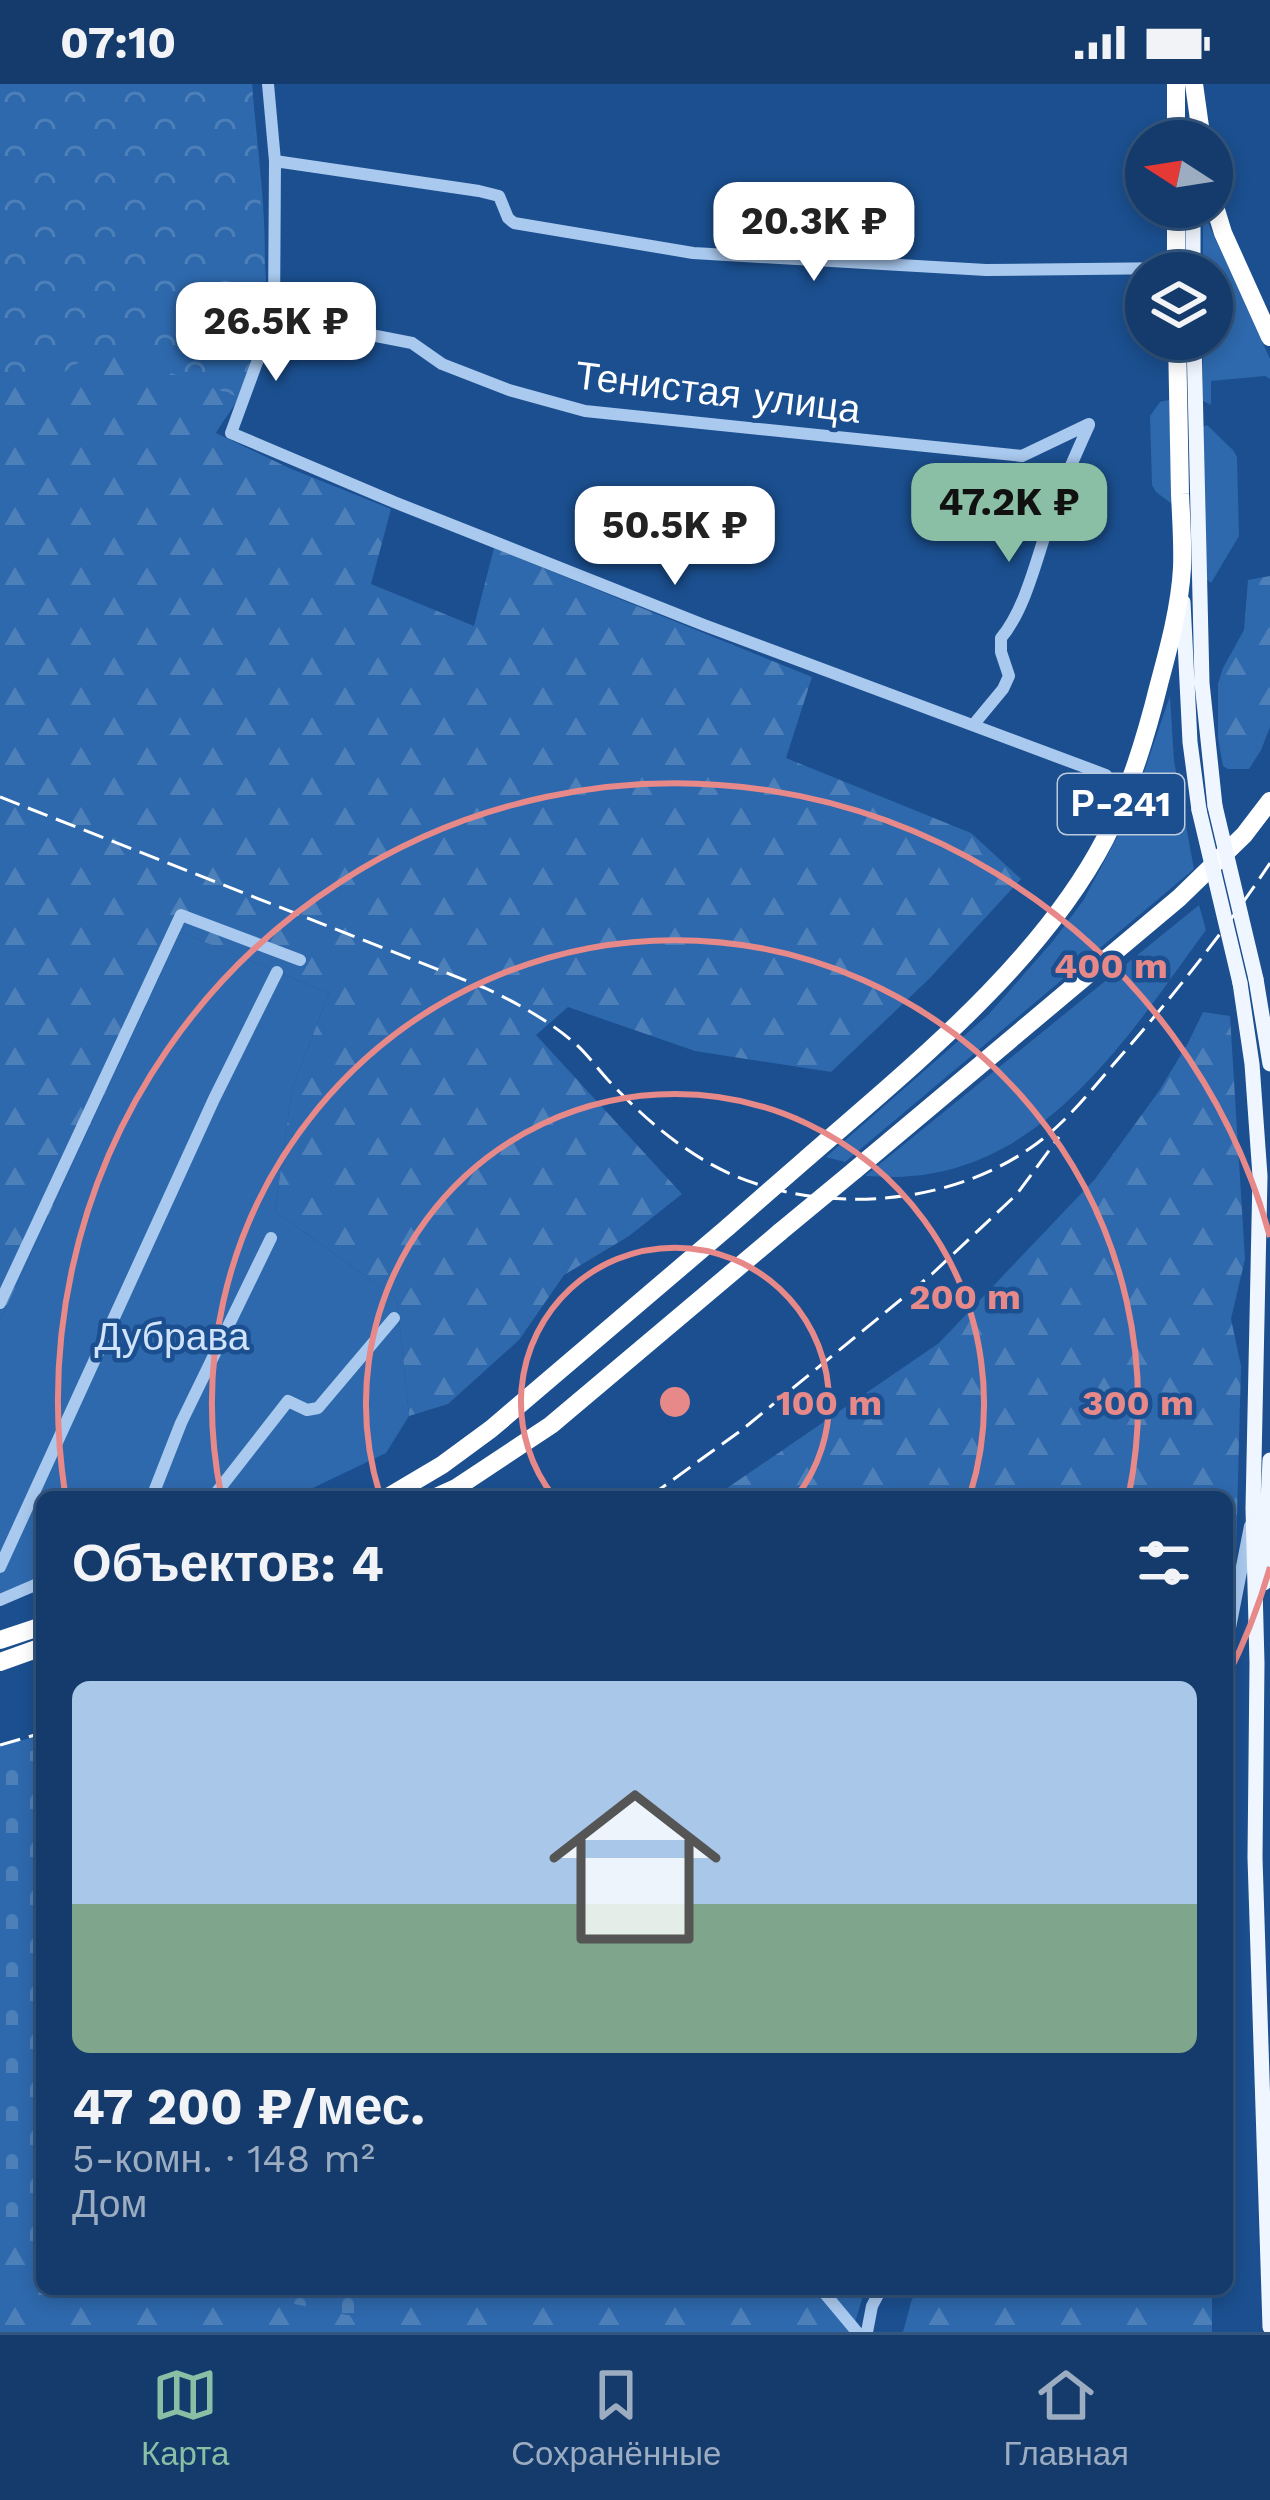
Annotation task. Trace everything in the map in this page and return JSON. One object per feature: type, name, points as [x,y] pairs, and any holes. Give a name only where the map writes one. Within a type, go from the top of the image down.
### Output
[{"type":"highway","points":[[1176,84],[1176,120]]},
{"type":"highway","points":[[1193,84],[1199,120]]},
{"type":"highway","points":[[1223,228],[1270,337]]},
{"type":"highway","name":"Р-241","points":[[398,1491],[491,1429],[928,1052],[999,980],[1081,879],[1123,800],[1168,651],[1182,569],[1177,360]]},
{"type":"highway","name":"Р-241","points":[[449,1491],[550,1425],[1179,898],[1244,835],[1270,801]]},
{"type":"highway","points":[[0,1640],[36,1628]]},
{"type":"highway","points":[[0,1662],[36,1649]]},
{"type":"main road","points":[[1193,84],[1193,120]]},
{"type":"main road","points":[[1194,360],[1207,808]]},
{"type":"main road","points":[[1182,569],[1190,742],[1270,1064]]},
{"type":"main road","points":[[1248,981],[1260,1176],[1265,1465],[1255,1858],[1270,2327]]},
{"type":"main road","points":[[1257,1663],[1253,1509],[1265,1465]]},
{"type":"street","points":[[268,84],[275,161],[274,316],[231,434],[685,617],[1106,775]]},
{"type":"street","points":[[275,161],[479,190],[499,196],[514,223],[693,253],[986,270],[1125,271]]},
{"type":"street","name":"Тенистая улица","points":[[274,316],[412,343],[442,364],[585,412],[1022,456],[1089,424],[1012,626],[1001,638],[1009,676],[974,724]]},
{"type":"street","points":[[0,1304],[181,915],[300,960]]},
{"type":"street","points":[[0,1567],[277,971]]},
{"type":"street","points":[[154,1491],[181,1423],[271,1238]]},
{"type":"street","points":[[218,1491],[288,1400],[307,1410],[318,1408],[394,1318]]},
{"type":"street","points":[[1253,1509],[1233,1609],[1249,1608],[1256,1620]]},
{"type":"street","points":[[0,1600],[36,1585]]},
{"type":"street","points":[[827,2295],[862,2332],[877,2295]]},
{"type":"green space","points":[[0,84],[252,84],[265,241],[261,319],[240,394],[216,433],[391,509],[371,584],[474,626],[494,548],[812,677],[786,758],[971,833],[1021,879],[930,978],[831,1072],[695,1051],[568,1007],[536,1035],[682,1194],[629,1236],[564,1275],[519,1340],[448,1404],[409,1416],[397,1299],[275,1211],[292,1089],[329,993],[180,932],[0,1321]]},
{"type":"green space","points":[[0,84],[252,84],[266,280],[257,342],[239,397],[100,348],[36,391],[0,378]]},
{"type":"green space","points":[[1203,228],[1210,228],[1221,252],[1203,252]]},
{"type":"green space","points":[[1233,278],[1270,359],[1270,379],[1211,381],[1211,405],[1203,401],[1203,360],[1233,360]]},
{"type":"green space","points":[[1169,400],[1172,504],[1152,485],[1150,416],[1160,402]]},
{"type":"green space","points":[[1207,425],[1237,457],[1239,536],[1211,583],[1205,578],[1203,427]]},
{"type":"green space","points":[[1270,576],[1270,727],[1249,769],[1228,769],[1223,766],[1218,738],[1218,684],[1244,630],[1248,580]]},
{"type":"green space","points":[[1170,696],[1174,761],[1194,869],[845,1162],[826,1157],[989,1014],[1083,901],[1130,813]]},
{"type":"green space","points":[[1199,905],[1206,930],[1117,1049],[1045,1120],[1005,1147],[960,1166],[905,1177],[865,1176]]},
{"type":"green space","name":"Дубрава","points":[[180,932],[329,993],[292,1089],[275,1211],[397,1299],[409,1416],[386,1453],[307,1491],[36,1491],[36,1592],[0,1601],[0,1321]]},
{"type":"green space","points":[[1203,1012],[1230,1016],[1245,1259],[1231,1319],[1241,1366],[1233,1568],[1233,1491],[723,1491],[939,1343],[1095,1179],[1188,1043]]},
{"type":"green space","points":[[36,1737],[36,2295],[863,2295],[852,2332],[0,2332],[0,1746]]},
{"type":"green space","points":[[36,1750],[36,2250],[0,2242],[0,1760]]},
{"type":"green space","points":[[252,2295],[392,2295],[352,2316]]},
{"type":"green space","points":[[918,2295],[1212,2295],[1212,2332],[903,2332],[912,2299]]},
{"type":"railway","points":[[0,797],[496,993],[571,1040],[642,1114],[707,1162],[744,1179],[826,1198],[912,1195],[954,1185],[993,1170],[1042,1140],[1159,1011],[1270,863]]},
{"type":"railway","points":[[657,1491],[743,1429],[932,1274],[1017,1194],[1059,1137]]},
{"type":"railway","points":[[0,1745],[36,1735]]}]
